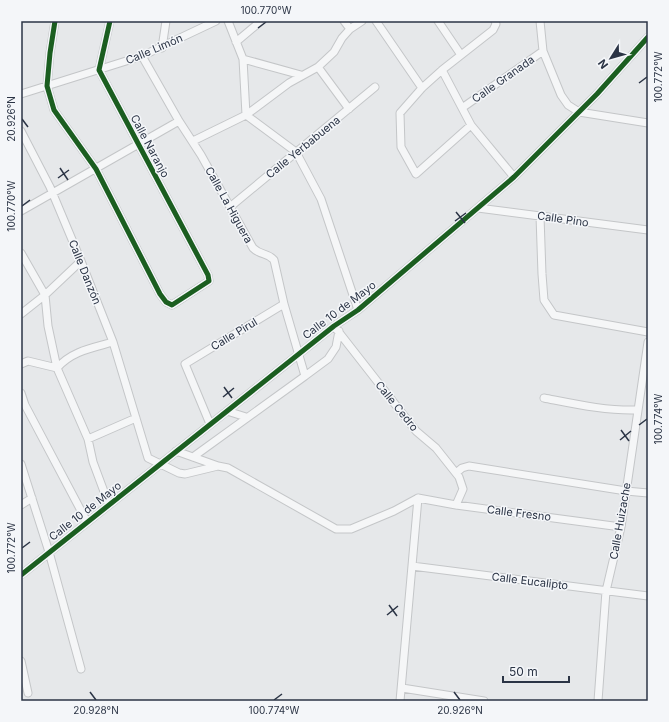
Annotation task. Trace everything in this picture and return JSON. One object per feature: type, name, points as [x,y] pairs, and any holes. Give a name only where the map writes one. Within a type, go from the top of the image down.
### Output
[{"type":"street","points":[[55,21],[47,86],[54,110],[96,169]]},
{"type":"street","points":[[99,70],[110,21]]},
{"type":"street","points":[[162,48],[166,21]]},
{"type":"street","name":"Calle Limón","points":[[21,94],[142,56],[162,48],[216,21]]},
{"type":"street","points":[[228,21],[242,59],[246,115],[296,152],[321,199],[358,310]]},
{"type":"street","points":[[236,42],[261,21]]},
{"type":"street","points":[[344,21],[350,28]]},
{"type":"street","points":[[193,141],[246,115],[301,75],[318,67],[334,52],[350,28],[362,21]]},
{"type":"street","points":[[376,21],[422,88]]},
{"type":"street","points":[[438,21],[461,55]]},
{"type":"street","points":[[540,21],[543,51],[561,95],[568,105],[579,112],[648,123]]},
{"type":"street","points":[[471,125],[416,174],[401,147],[400,113],[422,88],[442,70],[493,30],[495,23]]},
{"type":"street","name":"Calle 10 de Mayo","points":[[21,575],[299,354],[336,328],[478,208],[514,177],[579,112],[648,37]]},
{"type":"street","name":"Calle Granada","points":[[462,108],[543,51]]},
{"type":"street","name":"Calle La Higuera","points":[[142,56],[178,121],[193,141],[253,248],[258,253],[270,256],[274,260],[284,304],[305,376]]},
{"type":"street","points":[[242,59],[301,75]]},
{"type":"street","points":[[318,67],[349,109]]},
{"type":"street","name":"Calle Naranjo","points":[[96,169],[166,302],[172,305],[209,281],[208,275],[99,70]]},
{"type":"street","points":[[442,70],[471,125],[514,177]]},
{"type":"street","name":"Calle Yerbabuena","points":[[230,207],[375,87]]},
{"type":"street","points":[[21,211],[178,121]]},
{"type":"street","name":"Calle Danzón","points":[[21,131],[52,192],[113,342],[148,458],[185,474],[218,466]]},
{"type":"street","points":[[21,152],[29,149]]},
{"type":"street","name":"Calle Pino","points":[[478,208],[648,230]]},
{"type":"street","points":[[540,216],[544,300],[554,314],[648,332]]},
{"type":"street","points":[[21,253],[45,295],[48,326],[57,368],[88,439],[93,462],[109,505]]},
{"type":"street","points":[[21,314],[45,295],[81,261]]},
{"type":"street","name":"Calle Pirul","points":[[210,424],[185,364],[284,304]]},
{"type":"street","points":[[193,457],[328,359],[336,347],[336,328]]},
{"type":"street","name":"Calle Cedro","points":[[336,328],[416,431],[436,448],[459,477],[464,489],[456,505]]},
{"type":"street","points":[[57,368],[64,360],[81,351],[113,342]]},
{"type":"street","name":"Calle Huizache","points":[[598,701],[606,591],[621,527],[638,410],[644,386],[648,342]]},
{"type":"street","points":[[21,364],[28,361],[57,368]]},
{"type":"street","points":[[21,393],[24,405],[87,522]]},
{"type":"street","points":[[544,398],[610,410],[638,410]]},
{"type":"street","points":[[227,411],[246,418]]},
{"type":"street","points":[[88,439],[136,418]]},
{"type":"street","points":[[176,451],[218,466],[228,468],[336,529],[351,529],[394,511],[418,498]]},
{"type":"street","points":[[21,464],[49,552],[81,669]]},
{"type":"street","points":[[456,473],[462,468],[469,466],[626,491],[648,493]]},
{"type":"street","points":[[21,505],[32,498]]},
{"type":"street","points":[[400,701],[418,498]]},
{"type":"street","name":"Calle Fresno","points":[[418,498],[456,505],[621,527]]},
{"type":"street","name":"Calle Eucalipto","points":[[412,566],[648,596]]},
{"type":"street","points":[[21,661],[28,693]]},
{"type":"street","points":[[402,688],[484,701]]},
{"type":"cycle path","points":[[55,21],[47,86],[54,110],[96,169],[160,294],[166,302],[172,305],[209,281],[208,275],[99,70],[110,21]]},
{"type":"cycle path","points":[[21,575],[334,326],[358,310],[514,177],[597,94],[648,37]]}]
